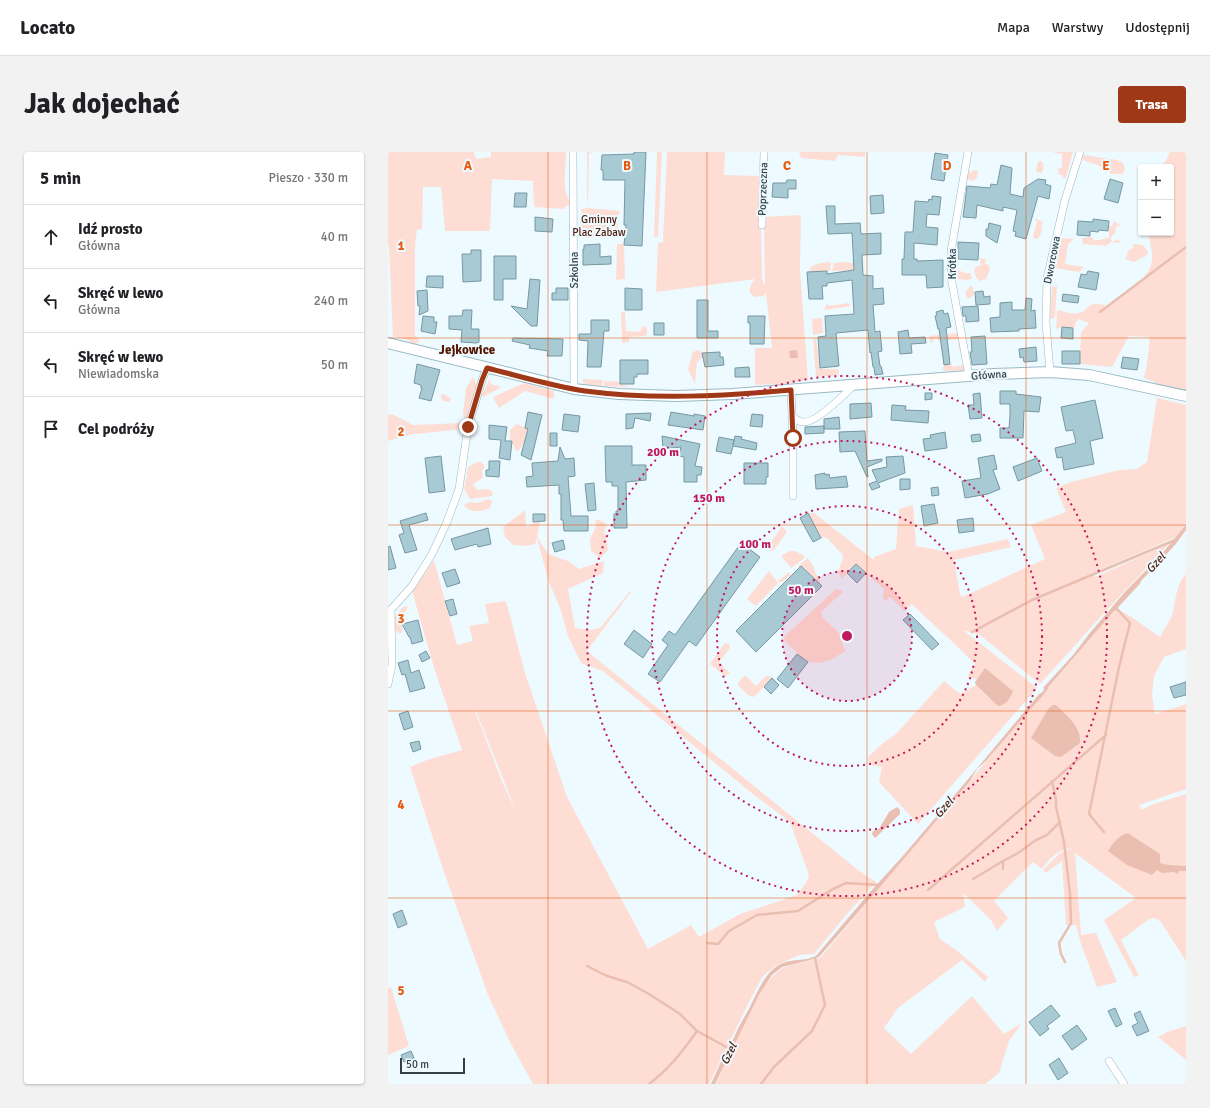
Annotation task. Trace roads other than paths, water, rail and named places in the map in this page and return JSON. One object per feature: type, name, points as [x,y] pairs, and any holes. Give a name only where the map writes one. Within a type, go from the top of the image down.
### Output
[{"type":"street","name":"Szkolna","points":[[574,152],[574,389]]},
{"type":"street","name":"Poprzeczna","points":[[762,225],[764,152]]},
{"type":"street","name":"Krótka","points":[[968,152],[951,251],[951,277],[969,376]]},
{"type":"street","name":"Dworcowa","points":[[1050,372],[1046,323],[1047,278],[1065,200],[1080,152]]},
{"type":"street","name":"Główna","points":[[388,343],[574,389],[625,394],[676,396],[734,394],[969,376],[1050,372],[1089,375],[1186,396]]},
{"type":"street","points":[[388,684],[392,665],[390,612],[412,586],[432,554],[447,522],[459,489],[468,427],[487,368]]},
{"type":"street","points":[[792,416],[804,423],[810,421],[817,417],[853,386]]},
{"type":"street","points":[[791,390],[793,496]]},
{"type":"street","points":[[1109,1061],[1124,1084]]},
{"type":"water","points":[[797,350],[798,358],[790,358],[789,351]]},
{"type":"water","points":[[1186,525],[1186,530],[1175,545],[1125,598],[1046,690],[1043,688],[1074,654],[1125,592],[1159,557]]},
{"type":"water","points":[[985,668],[1013,691],[1005,703],[998,706],[976,685],[975,682]]},
{"type":"water","points":[[1040,693],[1043,695],[986,761],[977,769],[970,781],[819,957],[782,967],[772,975],[759,995],[715,1084],[711,1084],[729,1044],[733,1040],[759,989],[772,970],[783,963],[808,959],[816,956],[902,857]]},
{"type":"water","points":[[1056,705],[1069,717],[1076,727],[1080,737],[1080,743],[1061,757],[1055,756],[1031,738],[1049,708]]},
{"type":"water","points":[[897,807],[900,810],[900,814],[875,838],[872,834],[873,831],[879,829],[889,812]]},
{"type":"water","points":[[1128,833],[1160,854],[1160,863],[1186,866],[1186,871],[1179,871],[1177,874],[1174,872],[1162,873],[1157,870],[1152,875],[1127,865],[1108,851],[1119,837]]},
{"type":"waterway","points":[[1100,312],[1186,247]]},
{"type":"waterway","points":[[972,632],[1032,600],[1175,540]]},
{"type":"waterway","name":"Gzel","points":[[1114,610],[1139,583]]},
{"type":"waterway","points":[[1104,832],[1089,814],[1119,667],[1130,623],[1116,608]]},
{"type":"waterway","name":"Gzel","points":[[1040,697],[1047,688]]},
{"type":"waterway","points":[[928,890],[1106,735]]},
{"type":"waterway","points":[[1052,781],[1064,842],[1070,894],[1071,923],[1059,943],[1061,954],[1065,962]]},
{"type":"waterway","points":[[973,879],[1018,853],[1036,840],[1047,835],[1060,822]]},
{"type":"waterway","points":[[1003,861],[1003,869]]},
{"type":"waterway","points":[[707,943],[718,944],[729,931],[757,915],[798,911],[833,889],[846,883],[879,885]]},
{"type":"waterway","points":[[761,1084],[774,1067],[812,1031],[825,1005],[815,958]]},
{"type":"waterway","points":[[587,966],[607,976],[627,982],[649,994],[680,1014],[697,1031],[730,1049]]},
{"type":"waterway","points":[[649,1084],[675,1059],[697,1031]]},
{"type":"district","name":"Jejkowice","points":[[467,350]]},
{"type":"park label","name":"Gminny Plac Zabaw","points":[[599,225]]}]
